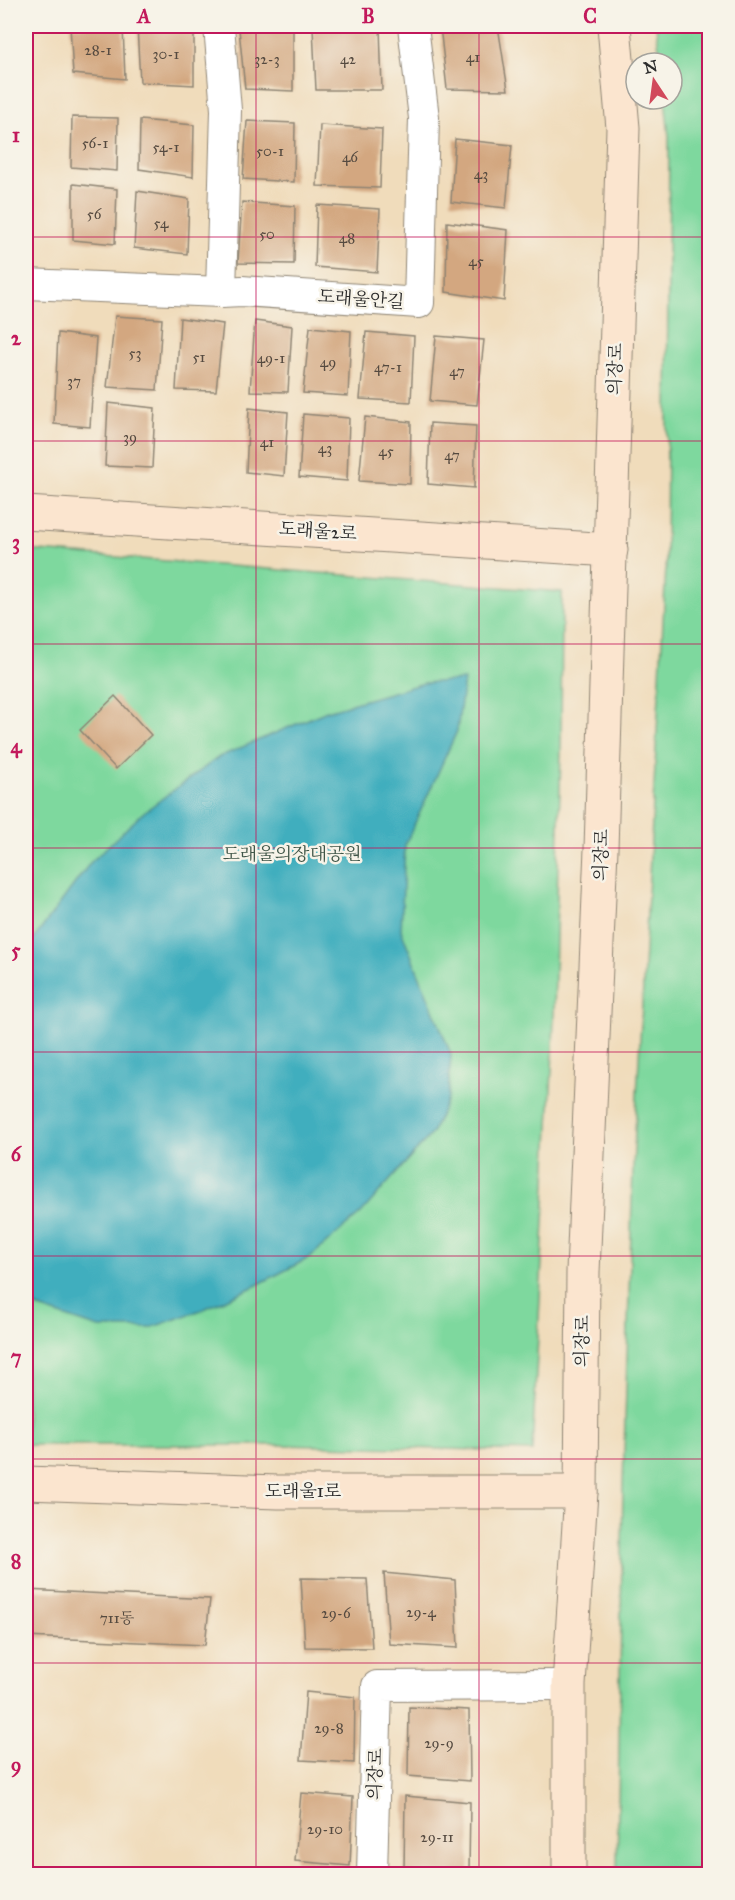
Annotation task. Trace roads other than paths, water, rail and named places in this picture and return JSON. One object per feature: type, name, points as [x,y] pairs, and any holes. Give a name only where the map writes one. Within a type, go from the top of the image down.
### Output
[{"type":"street","points":[[219,26],[226,110],[221,292]]},
{"type":"street","name":"도래울안길","points":[[26,284],[242,291],[419,303],[424,118],[413,26]]},
{"type":"street","name":"의장로","points":[[569,1875],[569,1685],[581,1492],[583,1272],[601,861],[623,128],[614,26]]},
{"type":"street","name":"도래울2로","points":[[26,513],[611,550]]},
{"type":"street","name":"도래울1로","points":[[26,1483],[278,1492],[581,1492]]},
{"type":"street","name":"의장로","points":[[372,1875],[377,1686],[569,1685]]},
{"type":"water","points":[[464,680],[457,731],[405,845],[401,930],[451,1054],[448,1098],[432,1133],[361,1213],[309,1258],[204,1309],[150,1328],[99,1328],[36,1307],[26,1292],[26,954],[30,944],[90,863],[144,812],[219,757],[327,711],[424,683]]},
{"type":"park label","name":"도래울의장대공원","points":[[292,854]]}]
